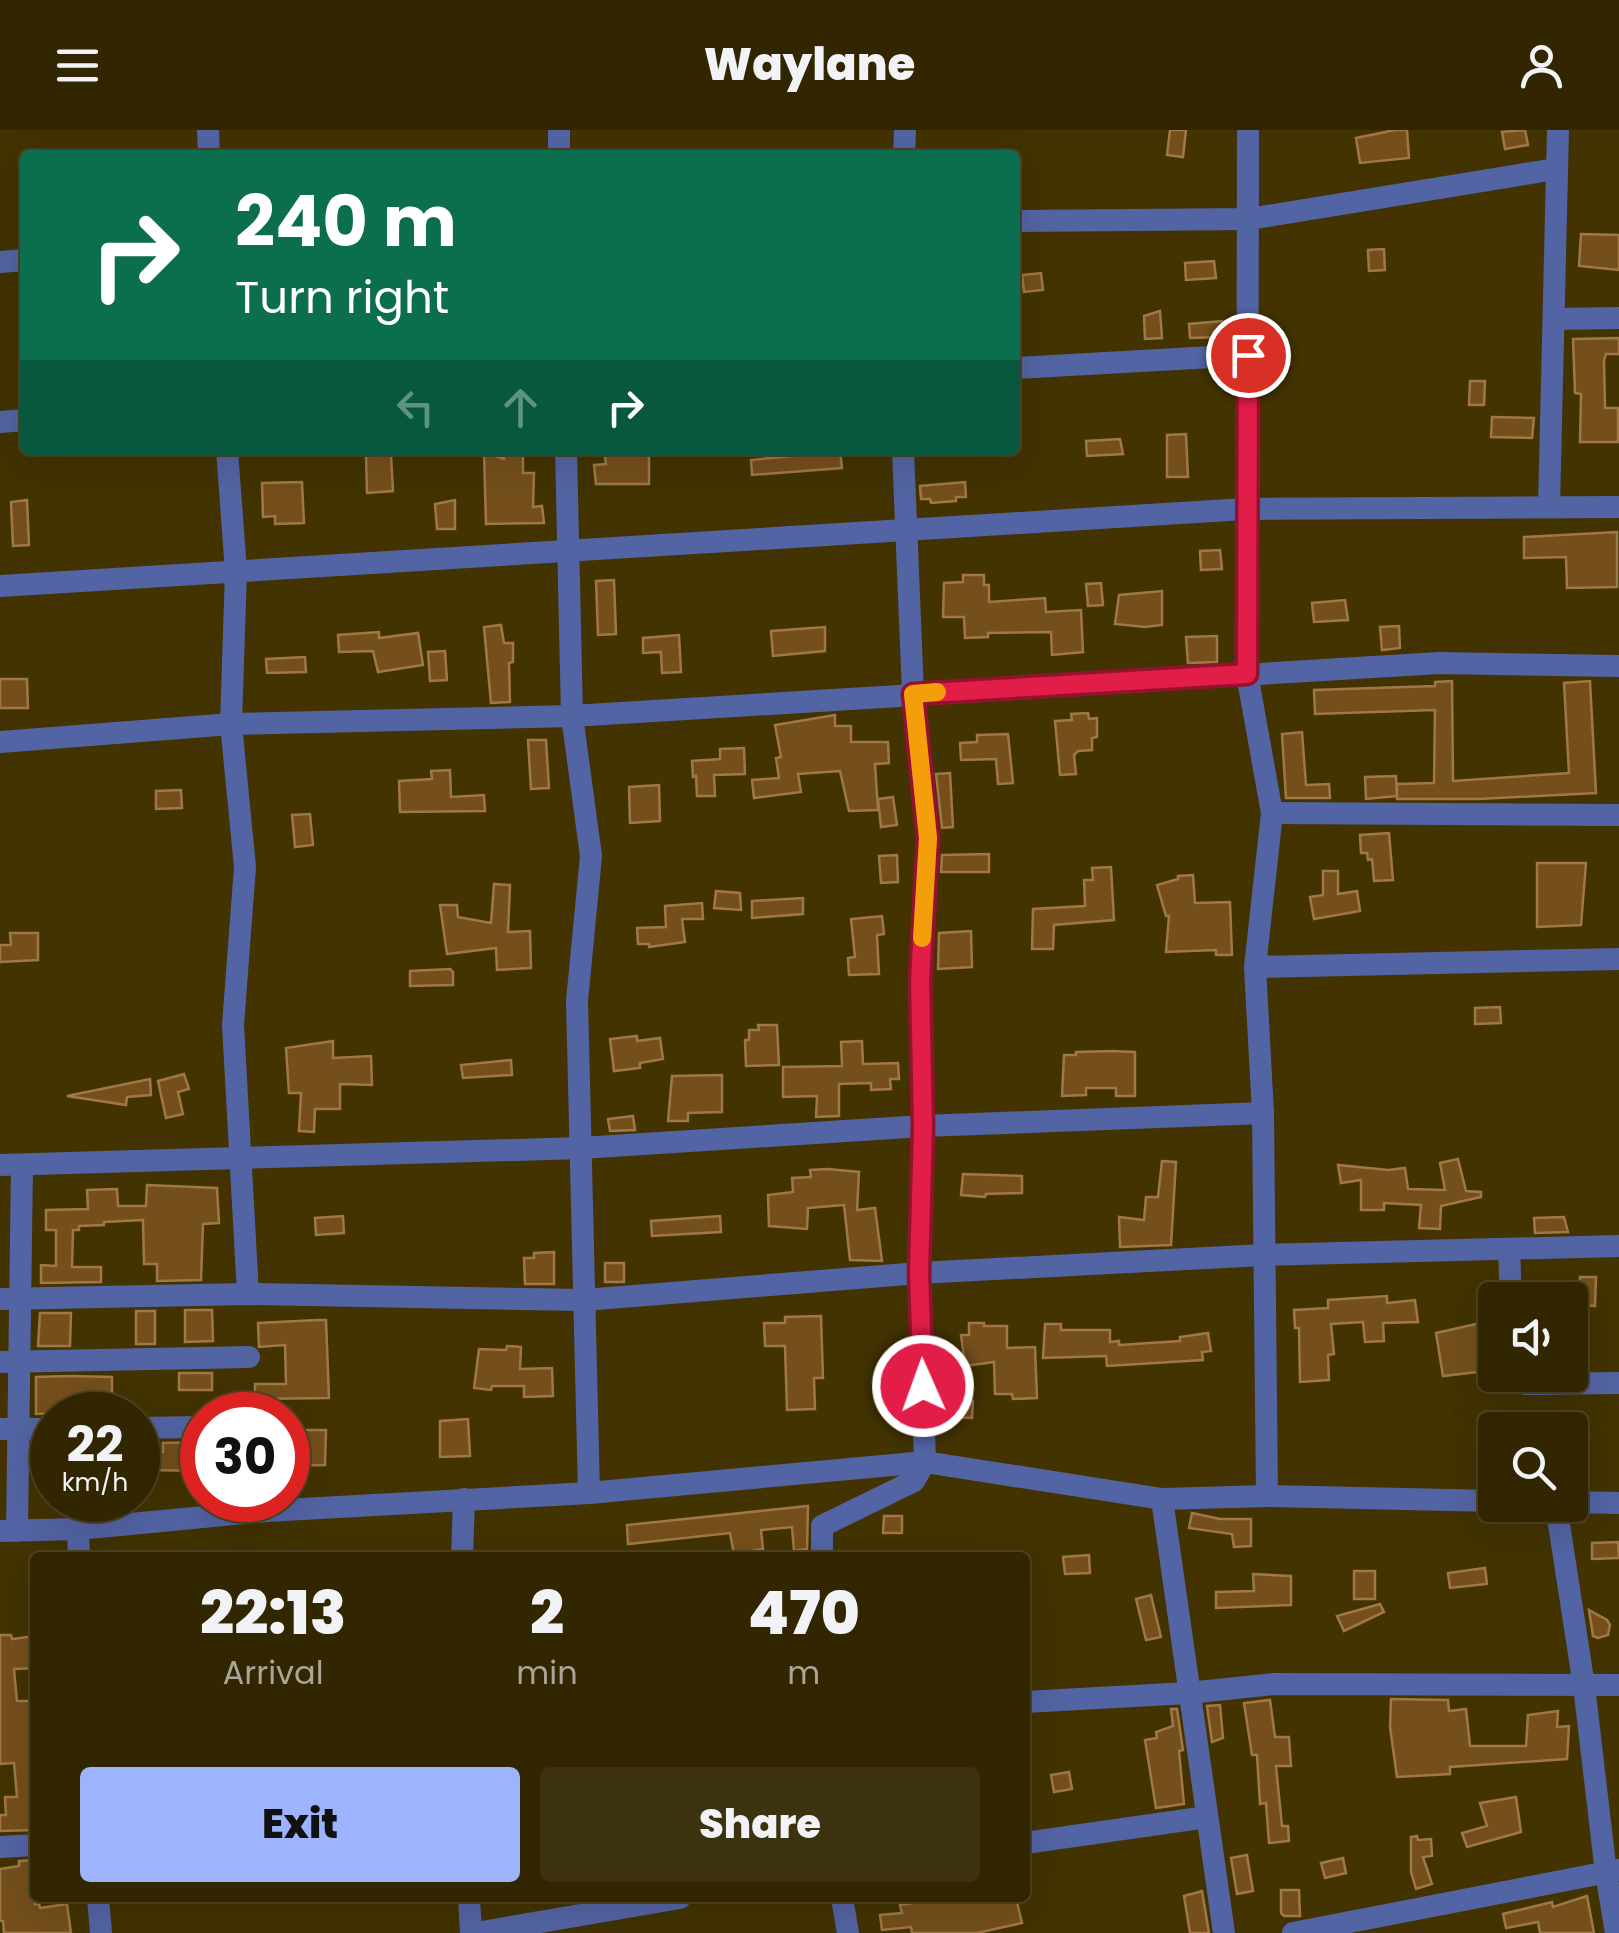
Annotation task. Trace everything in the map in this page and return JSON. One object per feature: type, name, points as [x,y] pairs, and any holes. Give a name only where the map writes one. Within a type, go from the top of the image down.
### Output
[{"type":"street","points":[[1248,130],[1247,674],[1272,814],[1255,967],[1263,1114],[1267,1496]]},
{"type":"street","points":[[1548,507],[1558,130]]},
{"type":"street","points":[[1020,222],[1248,220],[1556,168]]},
{"type":"street","points":[[1554,319],[1619,318]]},
{"type":"street","points":[[1020,368],[1248,355]]},
{"type":"street","points":[[228,455],[236,571],[231,724],[245,867],[233,1026],[248,1294]]},
{"type":"street","points":[[566,455],[572,716],[590,856],[577,1001],[588,1494]]},
{"type":"street","points":[[822,1552],[822,1526],[914,1481],[925,1462],[919,1273],[923,1126],[920,980],[928,838],[913,694],[903,455]]},
{"type":"street","points":[[0,586],[1245,509],[1619,507]]},
{"type":"street","points":[[0,742],[231,724],[572,716],[1438,662],[1619,666]]},
{"type":"street","points":[[1272,814],[1619,815]]},
{"type":"street","points":[[1255,967],[1619,960]]},
{"type":"street","points":[[1263,1114],[923,1126],[580,1148],[11,1165],[8,1531],[78,1529],[266,1511],[588,1494],[925,1462],[1162,1500],[1267,1496],[1478,1500]]},
{"type":"street","points":[[10,1299],[248,1294],[584,1300],[919,1273],[1263,1255],[1619,1246]]},
{"type":"street","points":[[1509,1249],[1510,1282]]},
{"type":"street","points":[[8,1362],[249,1357]]},
{"type":"street","points":[[1588,1383],[1619,1383]]},
{"type":"street","points":[[462,1552],[464,1500]]},
{"type":"street","points":[[1162,1500],[1224,1933]]},
{"type":"street","points":[[1588,1502],[1619,1503]]},
{"type":"street","points":[[1559,1522],[1612,1871],[1616,1933]]},
{"type":"street","points":[[78,1529],[79,1552]]},
{"type":"street","points":[[1030,1702],[1188,1694],[1274,1684],[1619,1685]]},
{"type":"street","points":[[1030,1842],[1207,1818]]},
{"type":"street","points":[[0,1847],[30,1845]]},
{"type":"street","points":[[1293,1933],[1612,1871]]},
{"type":"street","points":[[98,1902],[101,1933]]},
{"type":"street","points":[[469,1902],[473,1933],[656,1902]]},
{"type":"street","points":[[843,1902],[848,1933]]},
{"type":"building","points":[[1170,130],[1186,130],[1183,157],[1167,155]]},
{"type":"building","points":[[1407,130],[1409,158],[1360,163],[1356,138]]},
{"type":"building","points":[[1525,130],[1528,145],[1505,149],[1502,132]]},
{"type":"building","points":[[1581,234],[1619,235],[1619,270],[1579,266]]},
{"type":"building","points":[[1384,249],[1385,270],[1369,271],[1368,250]]},
{"type":"building","points":[[1214,261],[1216,278],[1186,280],[1185,263]]},
{"type":"building","points":[[1041,273],[1043,290],[1024,292],[1022,275]]},
{"type":"building","points":[[1160,311],[1162,338],[1145,339],[1144,316]]},
{"type":"building","points":[[1222,321],[1223,337],[1190,338],[1189,324]]},
{"type":"building","points":[[1619,338],[1619,354],[1606,354],[1604,360],[1605,408],[1618,408],[1618,442],[1580,442],[1581,394],[1575,393],[1573,339]]},
{"type":"building","points":[[1470,381],[1485,381],[1484,405],[1469,405]]},
{"type":"building","points":[[1492,417],[1534,418],[1532,438],[1491,437]]},
{"type":"building","points":[[1186,434],[1188,477],[1167,477],[1167,435]]},
{"type":"building","points":[[1120,439],[1123,454],[1087,456],[1086,441]]},
{"type":"building","points":[[391,455],[393,491],[367,493],[366,456]]},
{"type":"building","points":[[484,455],[504,459],[504,455],[523,455],[523,473],[534,473],[533,507],[542,506],[544,523],[486,524]]},
{"type":"building","points":[[605,455],[649,455],[649,484],[596,484],[594,465],[606,464]]},
{"type":"building","points":[[841,455],[842,468],[752,475],[751,460]]},
{"type":"building","points":[[302,482],[304,523],[275,524],[275,516],[263,517],[262,483]]},
{"type":"building","points":[[965,482],[966,497],[956,497],[956,501],[931,503],[930,499],[921,499],[920,486]]},
{"type":"building","points":[[27,500],[29,545],[13,546],[11,502]]},
{"type":"building","points":[[455,500],[455,529],[437,529],[435,504]]},
{"type":"building","points":[[1617,532],[1617,587],[1567,588],[1566,557],[1524,558],[1524,537]]},
{"type":"building","points":[[1220,550],[1222,569],[1201,570],[1200,551]]},
{"type":"building","points":[[963,575],[984,575],[984,585],[989,585],[989,602],[1045,598],[1046,612],[1081,610],[1083,652],[1052,655],[1051,632],[988,633],[988,637],[965,638],[964,617],[943,617],[944,583],[963,582]]},
{"type":"building","points":[[614,580],[616,634],[598,635],[596,581]]},
{"type":"building","points":[[1101,583],[1103,605],[1088,606],[1086,584]]},
{"type":"building","points":[[1162,591],[1162,625],[1115,624],[1119,595]]},
{"type":"building","points":[[1345,600],[1348,620],[1314,622],[1312,603]]},
{"type":"building","points":[[501,625],[504,643],[513,643],[510,702],[491,703],[484,627]]},
{"type":"building","points":[[1399,626],[1400,648],[1382,650],[1380,627]]},
{"type":"building","points":[[825,627],[825,651],[773,656],[771,631]]},
{"type":"building","points":[[379,632],[379,638],[418,633],[423,665],[378,672],[373,651],[339,652],[338,635]]},
{"type":"building","points":[[679,635],[681,672],[662,673],[661,652],[643,653],[643,638]]},
{"type":"building","points":[[1217,636],[1217,662],[1188,663],[1186,637]]},
{"type":"building","points":[[445,651],[447,680],[430,681],[428,652]]},
{"type":"building","points":[[305,657],[306,672],[267,673],[266,659]]},
{"type":"building","points":[[0,679],[27,679],[28,708],[0,708]]},
{"type":"building","points":[[1452,681],[1453,781],[1569,773],[1564,683],[1590,681],[1596,793],[1397,799],[1397,784],[1434,783],[1435,710],[1315,714],[1314,690],[1435,686],[1435,682]]},
{"type":"building","points":[[1088,713],[1089,719],[1097,718],[1092,750],[1074,755],[1076,774],[1060,775],[1055,721],[1072,720],[1071,714]]},
{"type":"building","points":[[835,715],[835,726],[851,726],[851,742],[888,742],[889,763],[875,764],[878,810],[849,811],[840,771],[798,774],[801,792],[754,798],[752,780],[779,778],[776,758],[781,757],[775,725]]},
{"type":"building","points":[[1302,732],[1306,785],[1329,784],[1330,798],[1286,798],[1282,734]]},
{"type":"building","points":[[1008,734],[1013,783],[998,784],[996,759],[961,760],[960,743],[977,742],[977,735]]},
{"type":"building","points":[[528,740],[546,740],[549,788],[531,789]]},
{"type":"building","points":[[744,748],[745,774],[714,775],[715,796],[697,796],[692,761],[720,759],[720,749]]},
{"type":"building","points":[[450,770],[451,797],[484,795],[485,811],[400,812],[399,781],[432,779],[431,771]]},
{"type":"building","points":[[950,773],[953,827],[942,828],[936,774]]},
{"type":"building","points":[[1396,776],[1397,796],[1366,799],[1365,777]]},
{"type":"building","points":[[659,785],[660,821],[630,823],[629,787]]},
{"type":"building","points":[[181,790],[182,808],[156,809],[156,791]]},
{"type":"building","points":[[893,797],[897,825],[881,827],[878,799]]},
{"type":"building","points":[[310,814],[313,845],[295,847],[292,815]]},
{"type":"building","points":[[1389,833],[1393,880],[1374,881],[1372,859],[1361,853],[1360,835]]},
{"type":"building","points":[[989,854],[989,872],[941,872],[942,855]]},
{"type":"building","points":[[897,855],[898,882],[881,883],[879,856]]},
{"type":"building","points":[[1537,863],[1586,863],[1581,925],[1537,927]]},
{"type":"building","points":[[1111,867],[1114,920],[1054,925],[1053,949],[1032,949],[1033,909],[1085,906],[1084,880],[1093,880],[1092,868]]},
{"type":"building","points":[[1323,871],[1338,871],[1338,894],[1357,891],[1360,911],[1314,919],[1310,897],[1323,895]]},
{"type":"building","points":[[1193,875],[1195,903],[1230,902],[1232,955],[1216,955],[1216,950],[1166,952],[1169,916],[1157,885],[1178,876]]},
{"type":"building","points":[[494,884],[510,885],[508,932],[530,931],[531,968],[497,970],[496,948],[447,954],[440,905],[457,905],[458,917],[491,923]]},
{"type":"building","points":[[716,891],[740,893],[741,910],[714,908]]},
{"type":"building","points":[[803,898],[803,914],[752,918],[752,901]]},
{"type":"building","points":[[702,903],[703,919],[682,919],[685,942],[649,947],[638,944],[637,928],[666,927],[665,906]]},
{"type":"building","points":[[882,916],[884,934],[877,935],[879,974],[849,975],[848,958],[855,957],[851,919]]},
{"type":"building","points":[[971,931],[972,967],[938,969],[939,933]]},
{"type":"building","points":[[10,933],[38,933],[38,960],[0,962],[0,945],[11,945]]},
{"type":"building","points":[[450,969],[453,985],[410,986],[410,971]]},
{"type":"building","points":[[1500,1007],[1501,1023],[1475,1024],[1475,1008]]},
{"type":"building","points":[[758,1025],[777,1025],[779,1065],[746,1066],[745,1040],[749,1040],[749,1030],[759,1030]]},
{"type":"building","points":[[637,1036],[637,1041],[660,1038],[663,1059],[640,1063],[640,1068],[614,1071],[610,1039]]},
{"type":"building","points":[[333,1041],[333,1058],[371,1056],[372,1085],[340,1084],[340,1109],[315,1109],[314,1132],[299,1131],[301,1093],[289,1093],[286,1048]]},
{"type":"building","points":[[862,1041],[863,1064],[898,1063],[899,1079],[890,1079],[891,1089],[871,1090],[871,1083],[839,1084],[839,1116],[816,1117],[817,1096],[783,1097],[783,1067],[842,1066],[841,1042]]},
{"type":"building","points":[[1135,1052],[1135,1096],[1116,1096],[1116,1088],[1086,1088],[1086,1095],[1062,1096],[1064,1055]]},
{"type":"building","points":[[511,1060],[512,1075],[463,1078],[461,1065]]},
{"type":"building","points":[[184,1074],[189,1089],[178,1092],[183,1114],[166,1118],[158,1081]]},
{"type":"building","points":[[722,1075],[722,1112],[688,1113],[688,1121],[668,1121],[672,1076]]},
{"type":"building","points":[[150,1079],[151,1095],[127,1097],[126,1105],[67,1096]]},
{"type":"building","points":[[633,1116],[635,1130],[610,1131],[608,1119]]},
{"type":"building","points":[[1458,1159],[1466,1191],[1481,1192],[1481,1197],[1441,1206],[1440,1229],[1419,1228],[1421,1205],[1384,1203],[1384,1210],[1361,1210],[1361,1180],[1341,1183],[1338,1165],[1405,1168],[1408,1189],[1445,1190],[1440,1163]]},
{"type":"building","points":[[1162,1161],[1176,1162],[1171,1245],[1120,1247],[1119,1217],[1144,1220],[1146,1197],[1158,1197]]},
{"type":"building","points":[[810,1170],[859,1172],[857,1210],[875,1208],[882,1261],[850,1260],[844,1205],[808,1208],[807,1229],[769,1226],[768,1195],[793,1192],[792,1178],[811,1177]]},
{"type":"building","points":[[963,1174],[1022,1176],[1022,1193],[961,1195]]},
{"type":"building","points":[[147,1185],[217,1188],[219,1223],[203,1224],[201,1280],[157,1281],[157,1264],[144,1264],[143,1220],[104,1222],[73,1230],[72,1267],[101,1267],[101,1282],[41,1283],[41,1265],[56,1266],[56,1230],[46,1230],[46,1210],[88,1209],[87,1190],[117,1189],[118,1206],[146,1206]]},
{"type":"building","points":[[343,1216],[344,1233],[316,1235],[315,1218]]},
{"type":"building","points":[[720,1216],[721,1232],[652,1236],[651,1221]]},
{"type":"building","points":[[1564,1217],[1568,1232],[1535,1233],[1534,1218]]},
{"type":"building","points":[[554,1252],[554,1284],[525,1284],[524,1258]]},
{"type":"building","points":[[605,1263],[624,1263],[624,1282],[605,1282]]},
{"type":"building","points":[[1580,1277],[1596,1277],[1595,1306],[1588,1306],[1588,1282],[1580,1282]]},
{"type":"building","points":[[1387,1296],[1387,1303],[1415,1300],[1418,1322],[1383,1323],[1384,1341],[1365,1342],[1363,1322],[1331,1324],[1334,1354],[1328,1355],[1329,1380],[1300,1382],[1299,1328],[1295,1328],[1294,1310],[1328,1308],[1328,1300]]},
{"type":"building","points":[[185,1310],[212,1310],[213,1341],[185,1342]]},
{"type":"building","points":[[136,1311],[155,1311],[155,1344],[136,1344]]},
{"type":"building","points":[[40,1313],[71,1313],[70,1346],[38,1346]]},
{"type":"building","points":[[821,1316],[823,1378],[814,1378],[815,1409],[787,1410],[785,1346],[765,1346],[764,1323],[785,1323],[785,1317]]},
{"type":"building","points":[[326,1320],[329,1398],[310,1398],[310,1392],[255,1392],[255,1384],[286,1384],[285,1345],[259,1347],[258,1323]]},
{"type":"building","points":[[969,1323],[1007,1326],[1007,1348],[1035,1347],[1037,1398],[1013,1399],[1012,1394],[995,1394],[994,1362],[965,1366],[961,1335],[969,1335]]},
{"type":"building","points":[[1045,1324],[1061,1324],[1061,1330],[1110,1330],[1110,1342],[1119,1341],[1119,1345],[1180,1341],[1180,1337],[1208,1333],[1211,1351],[1202,1352],[1203,1360],[1107,1366],[1106,1356],[1043,1358]]},
{"type":"building","points":[[1478,1324],[1478,1372],[1443,1376],[1436,1333]]},
{"type":"building","points":[[507,1346],[521,1347],[520,1369],[552,1368],[553,1396],[524,1397],[524,1386],[474,1388],[479,1349],[506,1350]]},
{"type":"building","points":[[179,1373],[212,1373],[212,1390],[179,1390]]},
{"type":"building","points":[[36,1377],[112,1377],[112,1392],[36,1392]]},
{"type":"building","points":[[949,1401],[973,1401],[972,1418],[948,1417]]},
{"type":"building","points":[[468,1419],[470,1456],[440,1457],[440,1421]]},
{"type":"building","points":[[310,1430],[326,1430],[325,1465],[310,1465]]},
{"type":"building","points":[[163,1443],[180,1443],[180,1471],[160,1470]]},
{"type":"building","points":[[808,1506],[807,1549],[794,1551],[792,1527],[761,1530],[763,1549],[734,1552],[730,1533],[628,1544],[627,1525]]},
{"type":"building","points":[[1192,1513],[1220,1519],[1251,1519],[1251,1546],[1234,1547],[1232,1534],[1189,1528]]},
{"type":"building","points":[[884,1516],[902,1516],[902,1533],[883,1533]]},
{"type":"building","points":[[1618,1542],[1619,1558],[1592,1559],[1592,1543]]},
{"type":"building","points":[[1089,1555],[1090,1573],[1065,1574],[1063,1557]]},
{"type":"building","points":[[1485,1568],[1487,1584],[1450,1588],[1448,1573]]},
{"type":"building","points":[[1354,1571],[1375,1571],[1375,1599],[1354,1599]]},
{"type":"building","points":[[1253,1574],[1291,1576],[1291,1605],[1216,1608],[1216,1592],[1254,1591]]},
{"type":"building","points":[[1151,1595],[1161,1637],[1146,1640],[1136,1599]]},
{"type":"building","points":[[1380,1604],[1384,1612],[1344,1631],[1337,1616]]},
{"type":"building","points":[[1589,1610],[1607,1620],[1608,1635],[1593,1636]]},
{"type":"building","points":[[0,1635],[11,1635],[12,1639],[30,1637],[30,1668],[14,1669],[17,1701],[30,1701],[30,1830],[0,1831],[0,1815],[6,1815],[5,1797],[17,1797],[14,1763],[0,1764]]},
{"type":"building","points":[[1391,1699],[1448,1700],[1449,1711],[1466,1709],[1470,1746],[1526,1746],[1528,1715],[1558,1711],[1557,1727],[1569,1726],[1567,1759],[1450,1767],[1450,1774],[1397,1777],[1390,1727]]},
{"type":"building","points":[[1270,1700],[1275,1737],[1289,1737],[1291,1766],[1276,1766],[1282,1826],[1288,1826],[1289,1841],[1269,1843],[1266,1803],[1260,1804],[1257,1755],[1252,1755],[1244,1703]]},
{"type":"building","points":[[1220,1705],[1223,1738],[1212,1742],[1207,1706]]},
{"type":"building","points":[[1171,1709],[1177,1709],[1183,1750],[1179,1751],[1184,1804],[1156,1808],[1145,1740],[1157,1738],[1156,1732],[1173,1726]]},
{"type":"building","points":[[1069,1772],[1072,1789],[1054,1792],[1051,1775]]},
{"type":"building","points":[[1516,1797],[1521,1832],[1467,1847],[1462,1833],[1487,1826],[1480,1803]]},
{"type":"building","points":[[1417,1836],[1418,1840],[1431,1839],[1432,1856],[1423,1857],[1432,1884],[1416,1889],[1411,1872],[1411,1837]]},
{"type":"building","points":[[1247,1855],[1253,1891],[1237,1894],[1231,1858]]},
{"type":"building","points":[[1343,1858],[1346,1873],[1325,1878],[1321,1863]]},
{"type":"building","points":[[30,1860],[30,1902],[40,1908],[67,1904],[71,1933],[4,1933],[0,1921],[0,1869],[19,1866],[19,1861]]},
{"type":"building","points":[[1281,1890],[1299,1890],[1300,1916],[1281,1913]]},
{"type":"building","points":[[1202,1891],[1209,1933],[1190,1933],[1184,1896]]},
{"type":"building","points":[[1587,1896],[1594,1933],[1540,1933],[1538,1922],[1506,1928],[1503,1914],[1552,1902],[1553,1907]]},
{"type":"building","points":[[1017,1902],[1022,1923],[977,1933],[912,1933],[911,1927],[882,1930],[880,1915],[902,1913],[900,1905]]},
{"type":"slow traffic","points":[[922,938],[928,838],[913,694],[937,692]]},
{"type":"route","points":[[923,1386],[919,1273],[923,1126],[920,980],[928,838],[913,694],[1247,674],[1248,355]]}]
